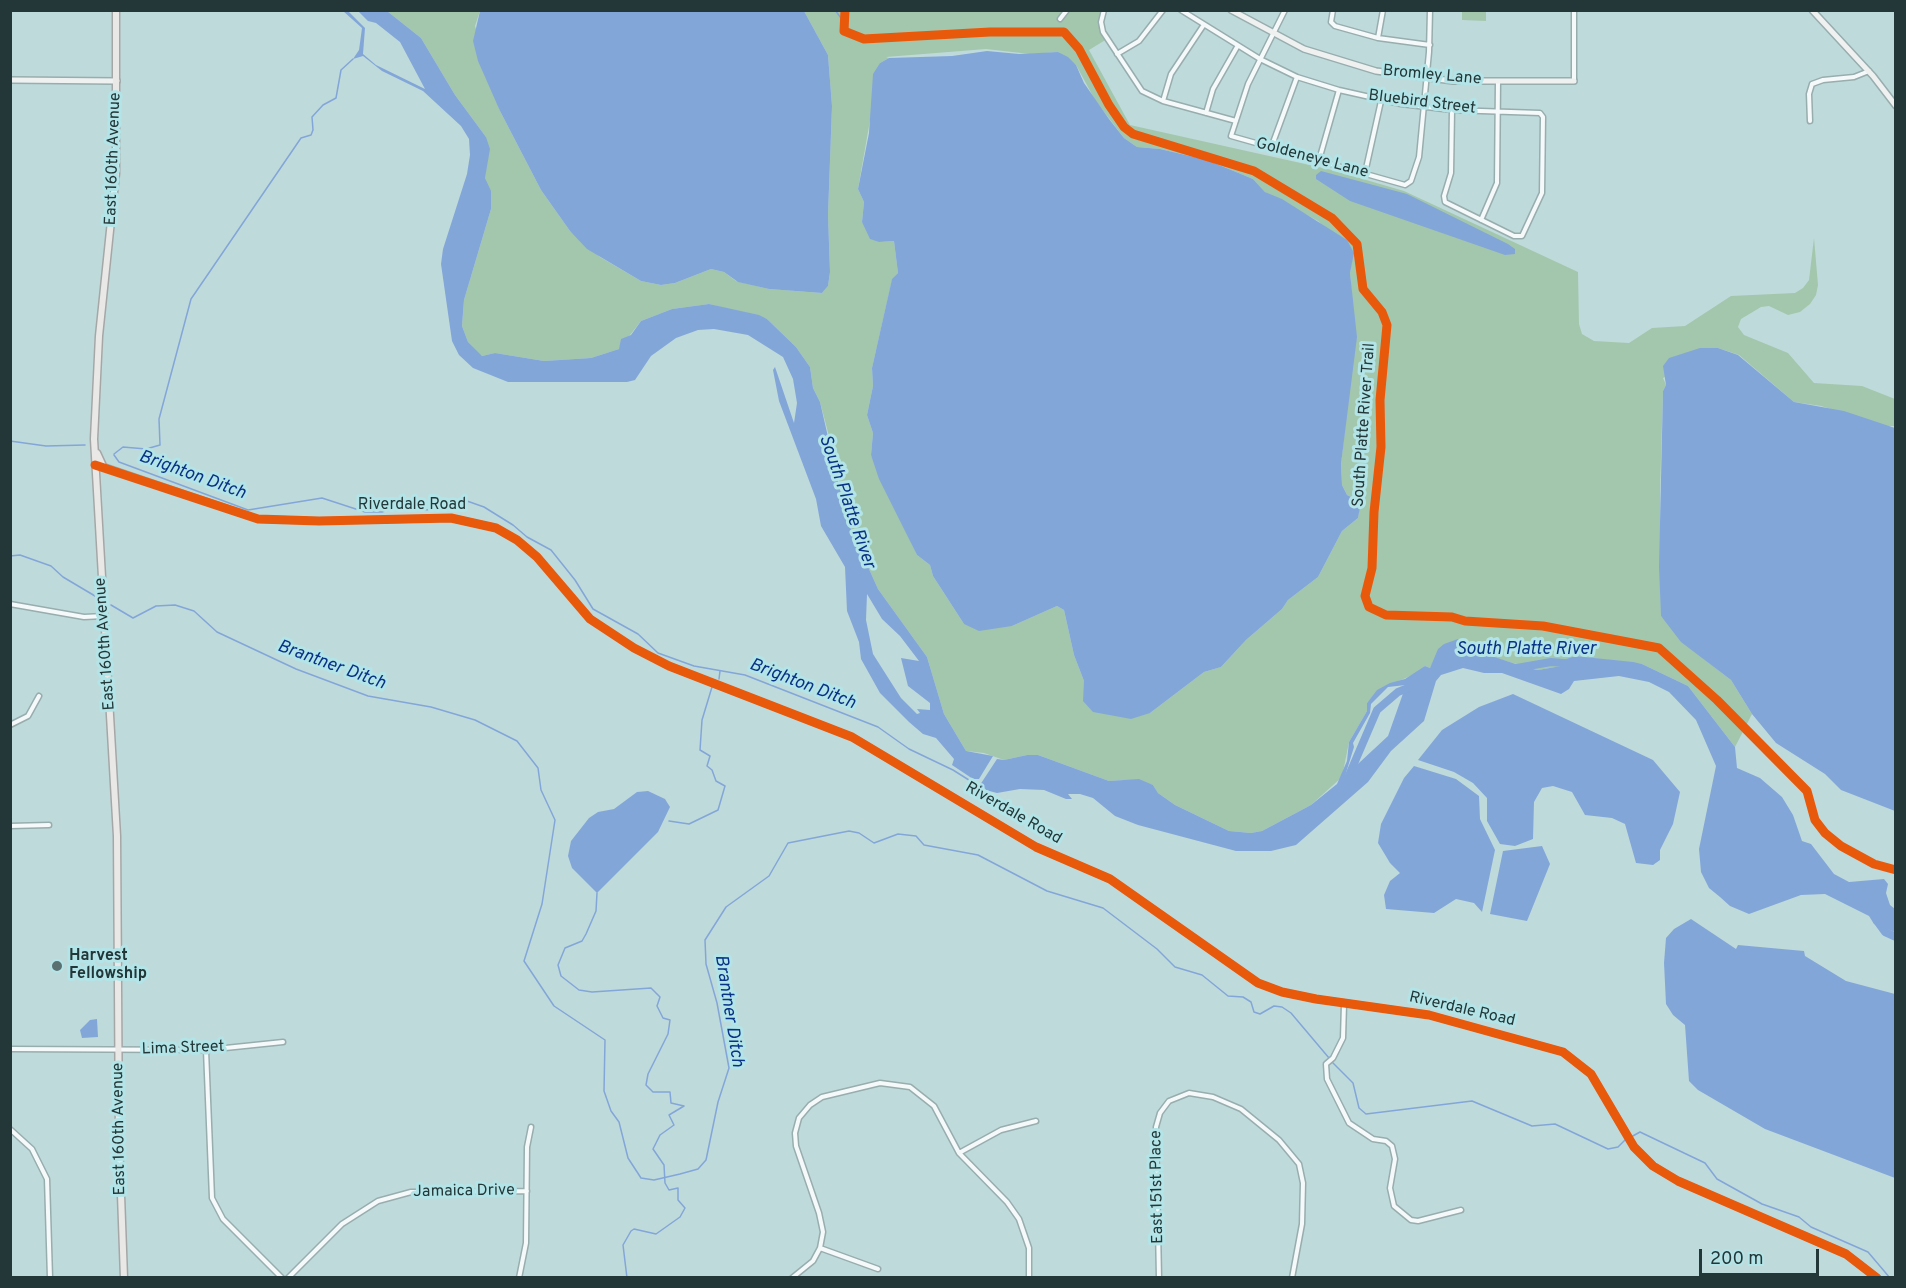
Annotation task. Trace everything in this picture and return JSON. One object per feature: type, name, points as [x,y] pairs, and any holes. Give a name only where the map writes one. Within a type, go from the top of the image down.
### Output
[{"type":"main road","name":"East 160th Avenue","points":[[116,10],[116,173],[99,336],[94,432],[117,836],[118,1050],[124,1278]]},
{"type":"main road","points":[[94,432],[98,456],[104,466]]},
{"type":"street","points":[[1060,20],[1067,10]]},
{"type":"street","points":[[1104,10],[1102,27],[1138,87],[1147,95],[1236,121],[1260,59],[1285,10]]},
{"type":"street","points":[[1117,54],[1139,40],[1163,10]]},
{"type":"street","name":"Bluebird Street","points":[[1181,10],[1203,26],[1260,59],[1297,76],[1339,90],[1381,101],[1424,107],[1540,113],[1543,117],[1542,193],[1524,233],[1516,237],[1481,220]]},
{"type":"street","name":"Bromley Lane","points":[[1230,10],[1272,34],[1311,51],[1355,66],[1426,79],[1574,81]]},
{"type":"street","points":[[1333,10],[1333,25],[1378,38],[1430,45]]},
{"type":"street","points":[[1378,38],[1383,10]]},
{"type":"street","points":[[1424,107],[1430,45],[1430,10]]},
{"type":"street","points":[[1574,10],[1574,81]]},
{"type":"street","points":[[1812,10],[1869,71],[1896,106]]},
{"type":"street","points":[[1163,101],[1171,74],[1203,26]]},
{"type":"street","points":[[1206,113],[1213,89],[1237,47]]},
{"type":"street","points":[[1810,121],[1809,94],[1812,84],[1823,80],[1854,77],[1869,71]]},
{"type":"street","points":[[1271,148],[1297,76]]},
{"type":"street","points":[[10,80],[117,81]]},
{"type":"street","points":[[1452,110],[1451,173],[1444,198],[1446,203],[1481,220],[1496,187],[1498,81]]},
{"type":"street","points":[[1319,160],[1339,90]]},
{"type":"street","points":[[1365,173],[1381,101]]},
{"type":"street","name":"Goldeneye Lane","points":[[1236,121],[1231,136],[1408,184],[1414,176],[1419,157],[1424,107]]},
{"type":"street","name":"Riverdale Road","points":[[95,465],[104,466],[258,519],[329,521],[451,518],[496,528],[517,540],[537,557],[590,619],[645,655],[852,737],[1036,847],[1105,876],[1258,983],[1282,992],[1344,1004],[1429,1015],[1563,1052],[1591,1074],[1628,1138],[1647,1160],[1678,1181],[1846,1254],[1877,1278]]},
{"type":"street","points":[[10,604],[84,617],[104,616]]},
{"type":"street","points":[[10,725],[28,716],[39,696]]},
{"type":"street","points":[[10,826],[49,825]]},
{"type":"street","points":[[1344,1004],[1343,1038],[1329,1062],[1327,1079],[1348,1123],[1373,1139],[1386,1141],[1392,1146],[1395,1158],[1391,1196],[1399,1212],[1418,1221],[1461,1210]]},
{"type":"street","name":"Lima Street","points":[[10,1049],[206,1050],[284,1042]]},
{"type":"street","points":[[206,1050],[212,1198],[223,1219],[282,1278]]},
{"type":"street","points":[[792,1278],[811,1264],[820,1248],[821,1221],[795,1142],[795,1128],[802,1113],[817,1099],[880,1083],[904,1085],[917,1090],[934,1106],[959,1154],[1010,1205],[1019,1219],[1029,1248],[1029,1278]]},
{"type":"street","name":"East 151st Place","points":[[1159,1278],[1156,1126],[1160,1113],[1170,1100],[1179,1095],[1195,1094],[1228,1102],[1262,1124],[1287,1147],[1299,1164],[1303,1183],[1302,1224],[1292,1278]]},
{"type":"street","points":[[959,1154],[1001,1130],[1036,1120]]},
{"type":"street","points":[[519,1278],[526,1243],[526,1147],[531,1127]]},
{"type":"street","points":[[10,1129],[32,1149],[47,1179],[50,1278]]},
{"type":"street","name":"Jamaica Drive","points":[[288,1278],[342,1224],[376,1202],[416,1192],[527,1191]]},
{"type":"street","points":[[820,1248],[878,1269]]},
{"type":"green space","points":[[387,11],[480,11],[475,26],[500,111],[541,190],[570,231],[600,257],[641,281],[661,285],[675,283],[711,269],[724,272],[736,281],[769,289],[822,293],[828,286],[830,272],[828,215],[832,106],[828,55],[804,11],[1104,11],[1101,22],[1107,39],[1089,50],[1130,125],[1332,170],[1404,191],[1578,272],[1579,324],[1582,334],[1594,341],[1629,343],[1652,328],[1685,326],[1731,296],[1795,293],[1809,280],[1814,238],[1818,285],[1816,295],[1810,304],[1800,312],[1788,315],[1769,306],[1761,307],[1741,319],[1738,327],[1744,335],[1788,353],[1814,383],[1862,386],[1895,399],[1895,426],[1886,426],[1821,406],[1794,402],[1739,355],[1718,348],[1663,378],[1666,385],[1663,391],[1660,491],[1661,616],[1704,659],[1731,680],[1752,714],[1735,747],[1688,686],[1642,664],[1575,656],[1564,660],[1569,662],[1568,665],[1538,670],[1481,654],[1469,648],[1472,644],[1436,657],[1430,668],[1425,666],[1419,672],[1377,691],[1367,703],[1367,711],[1349,742],[1342,777],[1311,805],[1262,831],[1251,833],[1229,831],[1175,805],[1158,793],[1153,785],[1127,780],[1109,781],[1038,755],[1004,760],[984,753],[966,751],[944,714],[927,657],[878,589],[847,520],[834,455],[820,402],[813,388],[810,367],[796,347],[767,319],[709,304],[672,309],[641,321],[619,349],[591,358],[544,361],[495,353],[482,356],[478,354],[468,342],[462,326],[464,300],[491,209],[485,178],[486,137],[455,95],[421,38]],"holes":[[[986,49],[1030,54],[1058,52],[1076,65],[1095,100],[1124,138],[1137,147],[1160,149],[1207,160],[1253,179],[1265,192],[1318,221],[1353,253],[1350,273],[1352,299],[1349,393],[1341,464],[1342,485],[1347,495],[1360,502],[1358,518],[1342,531],[1318,577],[1288,600],[1282,609],[1246,640],[1221,667],[1204,672],[1150,713],[1084,701],[1084,681],[1074,655],[1064,610],[1057,606],[1012,626],[964,624],[933,576],[930,565],[917,555],[871,455],[873,433],[867,415],[873,386],[872,368],[892,280],[898,273],[894,241],[879,242],[862,222],[864,202],[858,189],[880,63],[889,58],[886,57]]]},
{"type":"green space","points":[[1462,11],[1486,11],[1486,21],[1462,20]]},
{"type":"water","points":[[343,11],[348,11],[365,28],[363,54],[376,65],[425,89],[400,42],[376,23],[368,21],[358,11],[387,11],[421,38],[455,95],[486,137],[490,149],[485,178],[491,191],[491,209],[464,300],[462,326],[468,342],[482,356],[495,353],[544,361],[591,358],[619,349],[621,339],[631,335],[641,321],[672,309],[709,304],[759,315],[767,319],[796,347],[810,367],[813,388],[820,402],[847,520],[878,589],[927,657],[944,714],[966,751],[993,756],[979,779],[973,779],[952,765],[954,759],[936,738],[923,734],[880,693],[861,659],[859,642],[847,611],[845,567],[821,526],[816,499],[779,401],[773,370],[775,367],[794,423],[797,403],[793,379],[783,357],[748,335],[714,329],[698,330],[676,338],[651,356],[635,380],[627,382],[508,382],[473,368],[459,355],[452,341],[441,264],[443,249],[467,174],[470,155],[469,139],[461,126],[423,91],[382,71],[363,56],[353,59],[359,50],[362,28]],"holes":[[[867,594],[882,619],[900,636],[919,661],[901,658],[908,686],[930,703],[930,710],[917,709],[920,713],[917,714],[901,698],[873,654],[866,620]]]},
{"type":"water","points":[[480,11],[804,11],[828,55],[832,106],[828,286],[822,293],[769,289],[738,282],[724,272],[711,269],[675,283],[661,285],[641,281],[587,249],[570,231],[541,190],[500,111],[478,61],[473,41]]},
{"type":"water","points":[[987,51],[1019,54],[1058,52],[1068,57],[1076,65],[1084,83],[1109,119],[1124,138],[1137,147],[1160,149],[1207,160],[1253,179],[1265,192],[1282,199],[1347,240],[1354,253],[1350,273],[1357,337],[1341,464],[1342,485],[1347,495],[1361,502],[1358,518],[1342,531],[1318,577],[1288,600],[1282,609],[1246,640],[1221,667],[1204,672],[1150,713],[1131,719],[1093,712],[1083,701],[1084,681],[1074,655],[1064,610],[1057,606],[1012,626],[979,631],[964,624],[933,576],[930,565],[917,555],[879,479],[871,455],[873,433],[867,415],[873,386],[872,368],[892,279],[898,273],[894,241],[879,242],[870,239],[862,222],[864,202],[858,189],[869,133],[873,74],[880,63],[889,58],[952,56]]},
{"type":"water","points":[[1321,171],[1407,194],[1508,244],[1515,249],[1515,254],[1505,255],[1350,201],[1316,179],[1316,175]]},
{"type":"water","points":[[1700,348],[1718,348],[1738,355],[1794,402],[1844,411],[1895,428],[1895,811],[1841,790],[1825,774],[1776,743],[1752,714],[1731,680],[1681,642],[1661,616],[1659,567],[1663,391],[1666,385],[1663,366],[1669,358]]},
{"type":"water","points":[[1458,639],[1472,643],[1470,648],[1473,650],[1538,670],[1567,665],[1569,662],[1563,660],[1575,656],[1633,662],[1688,686],[1735,747],[1737,768],[1760,778],[1782,797],[1793,815],[1802,841],[1811,844],[1834,874],[1849,882],[1884,879],[1888,884],[1886,893],[1890,905],[1895,909],[1895,932],[1874,924],[1869,916],[1825,894],[1801,895],[1749,914],[1730,906],[1709,888],[1701,872],[1699,849],[1716,766],[1696,720],[1669,692],[1649,682],[1619,676],[1574,681],[1569,689],[1561,694],[1502,673],[1484,673],[1463,668],[1441,675],[1436,681],[1424,721],[1391,751],[1368,782],[1296,845],[1271,851],[1236,851],[1138,825],[1115,816],[1093,798],[1080,794],[1068,794],[1072,799],[1066,799],[1044,790],[1020,789],[997,793],[978,788],[997,759],[1038,755],[1109,781],[1139,779],[1153,785],[1158,793],[1175,805],[1229,831],[1251,833],[1262,831],[1311,805],[1337,784],[1347,761],[1349,742],[1367,711],[1367,703],[1377,690],[1405,679],[1425,666],[1430,668],[1438,649]],"holes":[[[1406,685],[1388,736],[1345,776],[1354,747],[1353,743],[1370,713],[1371,704],[1388,687]]]},
{"type":"water","points":[[1513,694],[1653,760],[1680,792],[1673,824],[1660,850],[1660,860],[1653,865],[1636,863],[1625,824],[1612,818],[1585,815],[1572,792],[1553,786],[1542,788],[1534,802],[1533,839],[1515,846],[1500,844],[1487,821],[1487,798],[1473,783],[1454,772],[1418,760],[1442,730],[1479,707]]},
{"type":"water","points":[[1414,766],[1456,779],[1479,796],[1480,819],[1495,850],[1482,912],[1474,903],[1456,899],[1434,913],[1386,909],[1384,895],[1390,881],[1400,873],[1390,863],[1378,843],[1381,824],[1404,778]]},
{"type":"water","points":[[648,791],[665,799],[670,807],[658,832],[597,893],[572,868],[568,856],[571,841],[589,818],[598,812],[614,809],[637,792]]},
{"type":"water","points":[[1542,846],[1550,864],[1527,921],[1490,914],[1503,851]]},
{"type":"water","points":[[1691,919],[1736,949],[1738,945],[1804,951],[1805,956],[1846,981],[1895,994],[1895,1178],[1765,1129],[1698,1090],[1689,1081],[1685,1025],[1673,1015],[1666,1004],[1664,963],[1666,938],[1674,929]]},
{"type":"water","points":[[97,1019],[98,1037],[82,1038],[80,1030],[90,1020]]},
{"type":"waterway","points":[[835,10],[841,18]]},
{"type":"waterway","points":[[114,454],[123,447],[146,449],[160,445],[159,419],[191,299],[301,138],[311,135],[312,117],[323,105],[336,98],[341,70],[353,59]]},
{"type":"waterway","name":"Brighton Ditch","points":[[10,441],[46,446],[85,445]]},
{"type":"waterway","name":"Brighton Ditch","points":[[114,455],[119,462],[248,510],[322,498],[365,512],[382,512],[398,507],[430,510],[458,501],[467,501],[484,507],[513,525],[527,537],[551,550],[575,580],[593,609],[638,634],[658,653],[694,666],[745,675],[878,727],[909,749],[953,770],[980,787]]},
{"type":"waterway","name":"Brantner Ditch","points":[[10,556],[20,555],[51,566],[63,577],[95,596]]},
{"type":"waterway","name":"Brantner Ditch","points":[[111,605],[133,618],[156,606],[175,605],[194,611],[217,632],[296,669],[368,696],[431,707],[475,720],[517,741],[538,768],[541,790],[555,820],[542,904],[524,961],[554,1006],[605,1040],[604,1091],[611,1111],[619,1122],[628,1158],[641,1178],[654,1180],[680,1174],[698,1169],[706,1160],[718,1102],[729,1068],[717,1003],[706,964],[705,940],[726,907],[769,876],[788,843],[849,831],[859,833],[874,843],[898,834],[916,836],[924,845],[978,855],[1047,891],[1103,908],[1157,949],[1175,967],[1202,975],[1228,996],[1243,997],[1251,1002],[1254,1012],[1260,1014],[1274,1006],[1282,1007],[1291,1013],[1329,1058]]},
{"type":"waterway","name":"South Platte River","points":[[1511,669],[1551,662],[1577,664]]},
{"type":"waterway","points":[[719,679],[720,671]]},
{"type":"waterway","name":"South Platte River","points":[[1347,780],[1377,710],[1398,692],[1413,686]]},
{"type":"waterway","points":[[669,821],[689,824],[718,810],[725,786],[716,781],[712,770],[707,766],[710,756],[700,750],[702,720],[712,687]]},
{"type":"waterway","points":[[597,893],[596,911],[582,941],[565,948],[558,965],[561,976],[579,990],[592,992],[651,988],[660,997],[657,1006],[663,1018],[670,1020],[668,1034],[648,1074],[646,1085],[653,1092],[670,1092],[671,1103],[684,1106],[669,1115],[674,1125],[660,1135],[653,1149],[664,1165],[665,1183],[669,1190],[678,1188],[678,1200],[685,1208],[680,1217],[656,1234],[634,1229],[631,1231],[623,1245],[627,1278]]},
{"type":"waterway","name":"South Platte River","points":[[1877,921],[1885,932],[1896,937]]},
{"type":"waterway","name":"Brantner Ditch","points":[[1332,1062],[1353,1083],[1359,1108],[1366,1114],[1472,1101],[1532,1126],[1555,1124],[1608,1149],[1618,1147],[1626,1139]]},
{"type":"waterway","name":"Brantner Ditch","points":[[1631,1137],[1640,1132],[1705,1163],[1717,1179],[1762,1204],[1799,1217],[1811,1227],[1868,1252],[1890,1278]]},
{"type":"cycle path","name":"South Platte River Trail","points":[[845,10],[844,31],[864,39],[990,32],[1064,32],[1079,49],[1109,105],[1124,127],[1133,134],[1254,171],[1332,218],[1357,244],[1363,289],[1382,312],[1387,325],[1380,400],[1381,447],[1374,512],[1372,568],[1365,596],[1369,607],[1386,615],[1452,617],[1465,621],[1543,626],[1659,648],[1717,700],[1807,791],[1815,820],[1825,833],[1841,846],[1874,864],[1896,870]]},
{"type":"cycle path","points":[[95,465],[258,519],[319,521],[451,518],[496,528],[517,540],[537,557],[590,619],[634,648],[669,666],[852,737],[1036,847],[1110,879],[1258,983],[1282,992],[1316,999],[1429,1015],[1563,1052],[1591,1074],[1634,1147],[1653,1166],[1678,1181],[1846,1254],[1877,1278]]},
{"type":"place","name":"Harvest Fellowship","points":[[57,966]]}]
